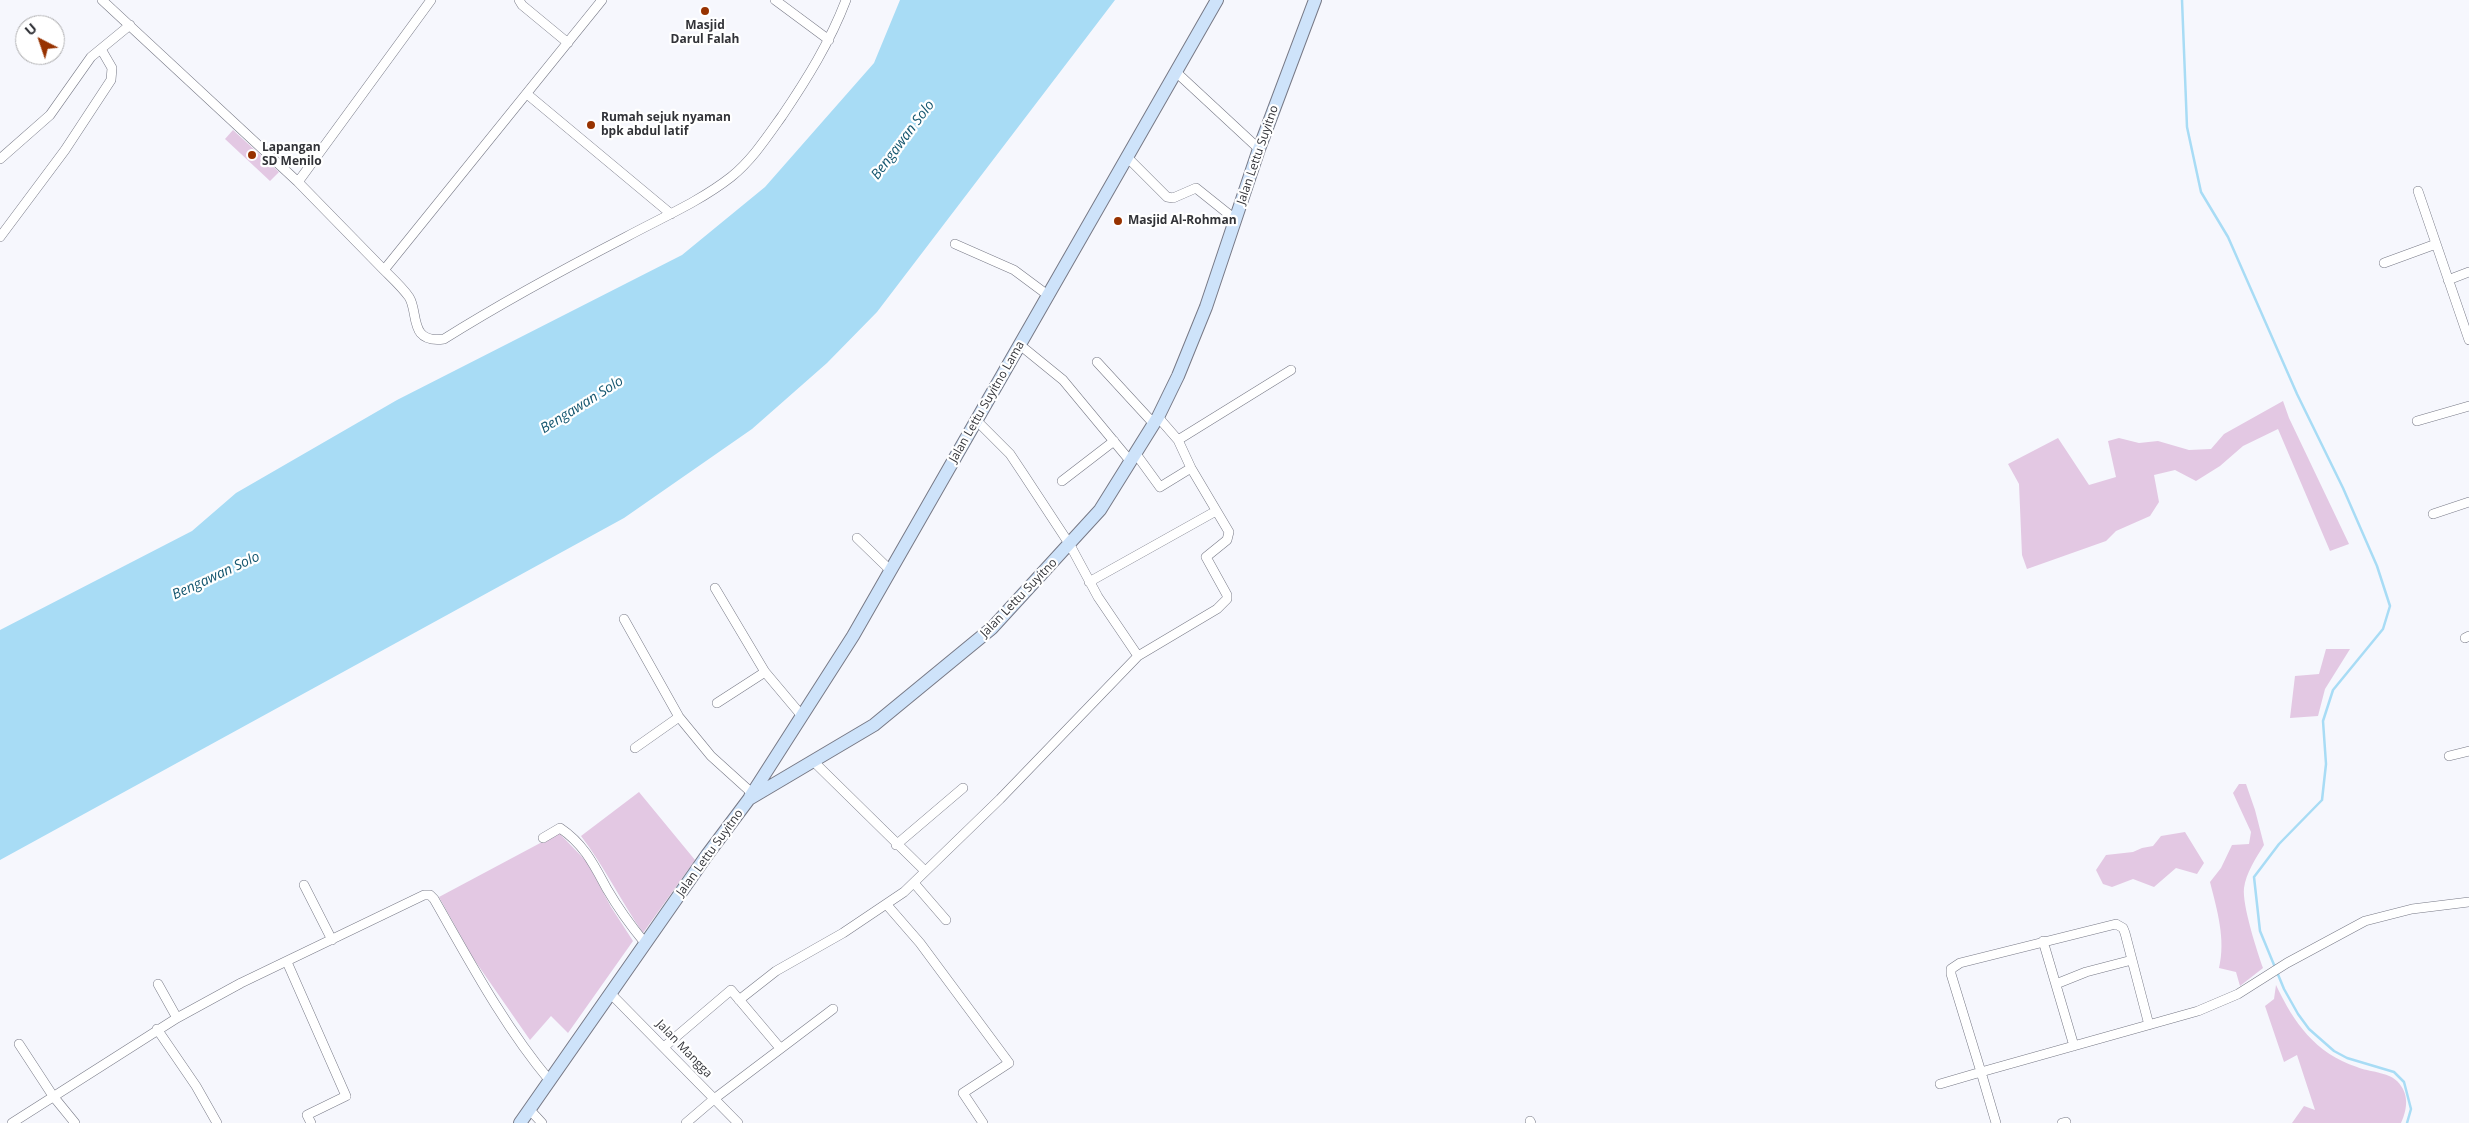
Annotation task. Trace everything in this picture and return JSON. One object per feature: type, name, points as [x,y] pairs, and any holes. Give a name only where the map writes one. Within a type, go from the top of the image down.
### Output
[{"type":"main road","name":"Jalan Lettu Suyitno Lama","points":[[751,797],[853,636],[1128,158],[1216,0]]},
{"type":"main road","name":"Jalan Lettu Suyitno","points":[[520,1123],[611,994],[644,943],[751,797],[874,725],[992,628],[1070,545],[1100,510],[1156,420],[1206,307],[1259,149],[1315,0]]},
{"type":"main road","points":[[774,759],[772,772],[778,776],[788,776]]},
{"type":"street","points":[[102,0],[298,182],[384,270],[410,299],[414,322],[420,332],[434,341],[444,339],[509,298],[671,214],[731,177],[748,162],[806,81],[829,40],[846,0]]},
{"type":"street","points":[[298,182],[431,0]]},
{"type":"street","points":[[519,0],[522,5],[568,43]]},
{"type":"street","points":[[776,0],[829,40]]},
{"type":"street","points":[[384,270],[568,43],[597,2]]},
{"type":"street","points":[[0,159],[50,115],[65,96],[82,66],[130,25]]},
{"type":"street","points":[[0,237],[65,150],[111,80],[112,68],[101,49]]},
{"type":"street","points":[[1176,72],[1259,149]]},
{"type":"street","points":[[527,94],[671,214]]},
{"type":"street","points":[[1128,158],[1167,197],[1173,198],[1196,188],[1236,220]]},
{"type":"street","points":[[2418,191],[2448,280],[2466,321],[2469,340]]},
{"type":"street","points":[[955,244],[1014,270],[1049,296]]},
{"type":"street","points":[[2384,264],[2436,244]]},
{"type":"street","points":[[2448,280],[2469,272]]},
{"type":"street","points":[[1020,345],[1063,380],[1114,442],[1134,458],[1160,487],[1191,468]]},
{"type":"street","points":[[739,1000],[776,971],[887,905],[914,883],[924,870],[1000,799],[1138,656],[1217,609],[1227,599],[1227,595],[1206,557],[1229,537],[1191,468],[1178,440],[1097,362]]},
{"type":"street","points":[[1178,440],[1291,370]]},
{"type":"street","points":[[2417,421],[2469,406]]},
{"type":"street","points":[[977,421],[1010,454],[1070,545],[1089,582],[1138,656]]},
{"type":"street","points":[[1062,481],[1114,442]]},
{"type":"street","points":[[2433,514],[2469,502]]},
{"type":"street","points":[[1089,582],[1216,511]]},
{"type":"street","points":[[857,538],[890,570]]},
{"type":"street","points":[[715,588],[766,672],[802,716]]},
{"type":"street","points":[[624,620],[679,717],[706,750],[751,797]]},
{"type":"street","points":[[717,703],[766,672]]},
{"type":"street","points":[[636,748],[679,717]]},
{"type":"street","points":[[2449,756],[2469,751]]},
{"type":"street","points":[[813,761],[896,845],[924,870]]},
{"type":"street","points":[[896,845],[963,788]]},
{"type":"street","points":[[543,838],[560,828],[573,836],[590,856],[623,914],[644,943]]},
{"type":"street","points":[[914,883],[946,920]]},
{"type":"street","points":[[304,885],[332,940]]},
{"type":"street","points":[[12,1123],[157,1030],[240,983],[424,895],[430,895],[434,899],[481,982],[532,1059],[550,1081]]},
{"type":"street","points":[[1940,1084],[2198,1011],[2221,1002],[2287,962],[2365,921],[2412,909],[2469,902]]},
{"type":"street","points":[[887,905],[937,965],[1009,1063],[963,1093],[983,1123]]},
{"type":"street","points":[[1996,1123],[1952,969],[1960,963],[2116,924],[2123,928],[2149,1025]]},
{"type":"street","points":[[2043,941],[2074,1046]]},
{"type":"street","points":[[2056,984],[2091,970],[2132,960]]},
{"type":"street","points":[[287,962],[346,1096],[307,1115],[311,1123]]},
{"type":"street","points":[[158,984],[177,1018]]},
{"type":"street","points":[[664,1046],[731,990],[780,1048]]},
{"type":"street","name":"Jalan Mangga","points":[[611,994],[738,1123]]},
{"type":"street","points":[[686,1123],[714,1099],[833,1009]]},
{"type":"street","points":[[157,1030],[196,1086],[217,1123]]},
{"type":"street","points":[[19,1044],[53,1096],[75,1123]]},
{"type":"street","points":[[530,1110],[542,1123]]},
{"type":"shaded area","name":"Lapangan SD Menilo","points":[[233,130],[279,172],[270,181],[225,139]]},
{"type":"shaded area","points":[[2283,401],[2289,418],[2349,544],[2330,551],[2278,429],[2243,446],[2220,466],[2196,481],[2175,470],[2154,475],[2159,502],[2150,516],[2116,531],[2106,541],[2027,569],[2022,555],[2019,484],[2008,464],[2058,438],[2089,485],[2116,477],[2108,441],[2119,438],[2139,443],[2158,441],[2189,450],[2211,449],[2224,434]]},
{"type":"shaded area","points":[[2326,649],[2350,649],[2325,689],[2318,716],[2290,718],[2295,676],[2319,674]]},
{"type":"shaded area","points":[[2239,784],[2246,784],[2264,845],[2249,871],[2244,888],[2248,916],[2263,968],[2240,986],[2236,972],[2219,968],[2222,946],[2221,935],[2210,882],[2221,868],[2232,845],[2249,844],[2251,832],[2233,793]]},
{"type":"shaded area","points":[[639,792],[695,860],[643,933],[581,836]]},
{"type":"shaded area","points":[[2185,832],[2204,863],[2197,874],[2176,868],[2154,887],[2133,879],[2112,887],[2103,884],[2096,870],[2106,855],[2133,852],[2153,846],[2161,836]]},
{"type":"shaded area","points":[[559,833],[587,862],[611,907],[633,941],[568,1033],[551,1016],[530,1040],[473,958],[439,897]]},
{"type":"shaded area","points":[[2276,985],[2298,1024],[2329,1054],[2362,1069],[2389,1076],[2397,1081],[2404,1091],[2406,1101],[2401,1123],[2292,1123],[2304,1106],[2315,1110],[2297,1055],[2284,1062],[2265,1006],[2274,999]]},
{"type":"water","name":"Bengawan Solo","points":[[900,0],[1115,0],[877,312],[827,363],[752,429],[624,518],[0,860],[0,630],[192,531],[236,493],[397,400],[682,255],[765,187],[874,63]]},
{"type":"waterway","points":[[2182,0],[2187,127],[2201,192],[2228,237],[2297,394],[2343,488],[2377,566],[2390,606],[2383,629],[2333,690],[2323,721],[2326,764],[2322,800],[2279,844],[2254,877],[2260,931],[2284,989],[2309,1029],[2334,1051],[2347,1058],[2394,1072],[2404,1082],[2411,1109],[2407,1123]]},
{"type":"place","name":"Masjid Darul Falah","points":[[705,11]]},
{"type":"place","name":"Rumah sejuk nyaman bpk abdul latif","points":[[591,125]]},
{"type":"place","name":"Lapangan SD Menilo","points":[[252,155]]},
{"type":"place","name":"Masjid Al-Rohman","points":[[1118,221]]}]
